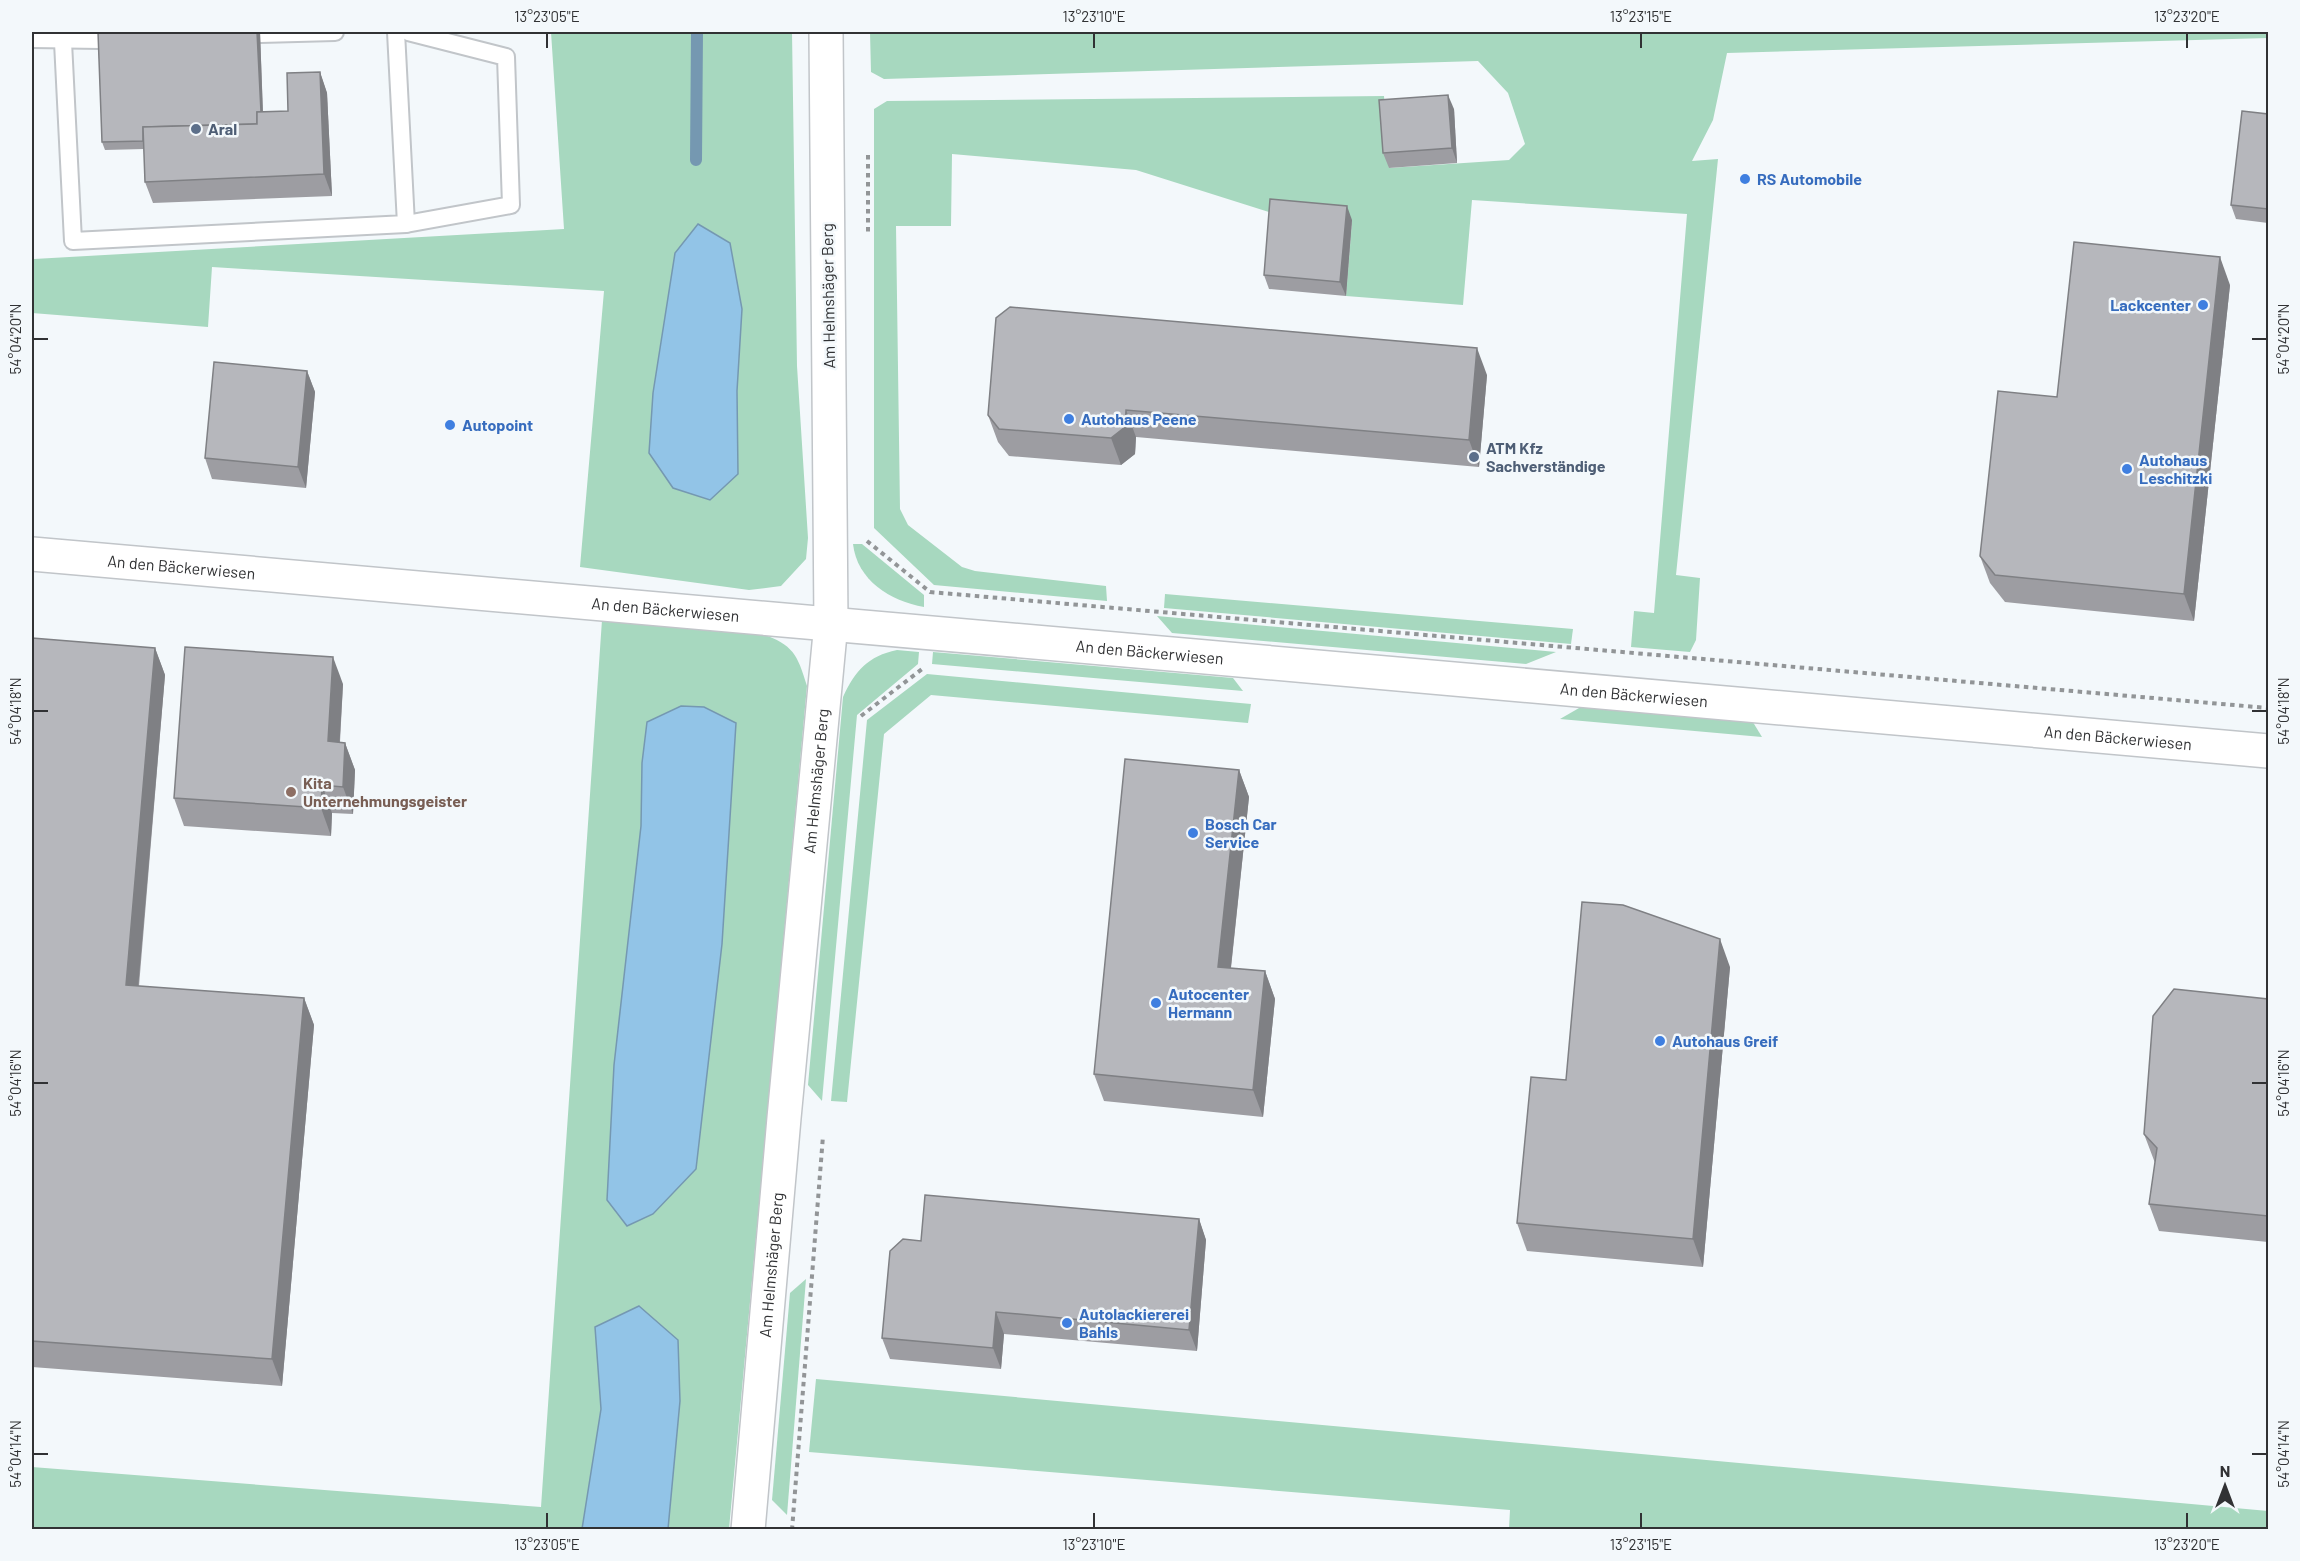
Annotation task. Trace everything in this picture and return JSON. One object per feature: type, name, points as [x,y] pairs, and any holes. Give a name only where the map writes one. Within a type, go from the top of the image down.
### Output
[{"type":"street","name":"Am Helmshäger Berg","points":[[748,1530],[831,623],[826,32]]},
{"type":"street","name":"An den Bäckerwiesen","points":[[32,554],[928,631],[2268,751]]},
{"type":"lane","points":[[260,34],[335,32]]},
{"type":"lane","points":[[396,32],[406,224]]},
{"type":"lane","points":[[63,42],[73,241],[406,224],[511,205],[506,57],[408,32]]},
{"type":"lane","points":[[32,39],[63,42],[101,40]]},
{"type":"path","points":[[867,152],[868,244]]},
{"type":"path","points":[[864,538],[930,592],[2268,708]]},
{"type":"path","points":[[861,727],[862,715],[924,668],[930,592]]},
{"type":"path","points":[[792,1530],[823,1132]]},
{"type":"green space","points":[[551,32],[792,32],[797,366],[808,538],[806,559],[781,586],[749,590],[580,567],[604,291],[212,267],[208,327],[32,313],[32,222],[34,259],[564,229]]},
{"type":"green space","points":[[870,32],[2268,32],[2268,38],[1727,53],[1713,120],[1692,161],[1718,159],[1676,575],[1700,578],[1696,640],[1690,652],[1631,647],[1634,611],[1654,613],[1687,214],[1472,200],[1463,305],[1346,296],[1352,221],[1275,214],[1136,170],[952,154],[951,226],[896,226],[900,509],[908,525],[962,567],[975,571],[1106,586],[1107,601],[934,585],[874,528],[874,109],[887,101],[1384,96],[1389,168],[1509,160],[1525,144],[1508,93],[1478,61],[884,79],[871,72]]},
{"type":"green space","points":[[853,544],[862,544],[924,595],[924,607],[899,600],[877,587],[861,568]]},
{"type":"green space","points":[[1165,594],[1573,629],[1571,644],[1164,608]]},
{"type":"green space","points":[[1157,616],[1556,652],[1526,664],[1172,633]]},
{"type":"green space","points":[[602,620],[760,633],[787,646],[800,665],[807,686],[729,1529],[32,1529],[32,1467],[541,1507]]},
{"type":"green space","points":[[897,650],[919,652],[918,664],[857,715],[822,1101],[808,1085],[843,697],[852,680],[864,666],[878,656]]},
{"type":"green space","points":[[933,652],[1233,678],[1243,691],[932,664]]},
{"type":"green space","points":[[927,674],[1251,704],[1248,723],[931,695],[884,734],[847,1102],[831,1101],[867,720]]},
{"type":"green space","points":[[1586,704],[1751,719],[1762,737],[1560,719]]},
{"type":"green space","points":[[806,1279],[787,1515],[772,1500],[790,1293]]},
{"type":"green space","points":[[816,1379],[2268,1511],[2268,1529],[1509,1529],[1510,1510],[809,1452]]},
{"type":"water","points":[[698,224],[730,243],[742,309],[737,391],[738,474],[710,500],[673,488],[649,453],[653,393],[675,253]]},
{"type":"water","points":[[681,706],[704,707],[736,723],[722,944],[696,1169],[653,1214],[627,1226],[607,1200],[614,1065],[641,826],[642,763],[647,722]]},
{"type":"water","points":[[639,1306],[678,1340],[680,1401],[668,1529],[582,1529],[601,1409],[595,1327]]},
{"type":"building","points":[[98,32],[257,32],[261,112],[257,112],[257,124],[143,127],[143,141],[102,142]]},
{"type":"building","points":[[320,72],[324,174],[145,182],[143,127],[257,124],[257,112],[288,111],[287,73]]},
{"type":"building","points":[[1448,95],[1452,148],[1383,153],[1379,100]]},
{"type":"building","points":[[2242,111],[2268,114],[2268,209],[2231,205]]},
{"type":"building","points":[[1270,199],[1347,206],[1340,282],[1264,275]]},
{"type":"building","points":[[2074,242],[2220,257],[2184,594],[1995,575],[1980,556],[1998,391],[2057,397]]},
{"type":"building","points":[[1010,307],[1477,348],[1469,440],[1126,410],[1125,427],[1111,438],[999,429],[988,415],[996,318]]},
{"type":"building","points":[[214,362],[307,371],[298,467],[205,458]]},
{"type":"building","points":[[32,638],[155,648],[126,985],[304,998],[272,1359],[32,1341]]},
{"type":"building","points":[[185,647],[333,657],[328,741],[345,743],[343,787],[322,785],[321,808],[174,798]]},
{"type":"building","points":[[1125,759],[1239,770],[1218,967],[1265,971],[1253,1090],[1094,1074]]},
{"type":"building","points":[[1582,902],[1623,905],[1720,939],[1693,1239],[1517,1223],[1531,1077],[1566,1080]]},
{"type":"building","points":[[2174,989],[2268,999],[2268,1216],[2149,1204],[2157,1148],[2144,1134],[2153,1016]]},
{"type":"building","points":[[925,1195],[1199,1219],[1189,1330],[996,1312],[993,1348],[882,1338],[890,1251],[903,1239],[921,1241]]},
{"type":"waterway","points":[[696,160],[697,32]]},
{"type":"place","name":"Aral","points":[[196,129]]},
{"type":"place","name":"RS Automobile","points":[[1745,179]]},
{"type":"place","name":"Lackcenter","points":[[2203,305]]},
{"type":"place","name":"Autohaus Peene","points":[[1069,419]]},
{"type":"place","name":"Autopoint","points":[[450,425]]},
{"type":"place","name":"ATM Kfz Sachverständige","points":[[1474,457]]},
{"type":"place","name":"Autohaus Leschitzki","points":[[2127,469]]},
{"type":"place","name":"Kita Unternehmungsgeister","points":[[291,792]]},
{"type":"place","name":"Bosch Car Service","points":[[1193,833]]},
{"type":"place","name":"Autocenter Hermann","points":[[1156,1003]]},
{"type":"place","name":"Autohaus Greif","points":[[1660,1041]]},
{"type":"place","name":"Autolackiererei Bahls","points":[[1067,1323]]}]
